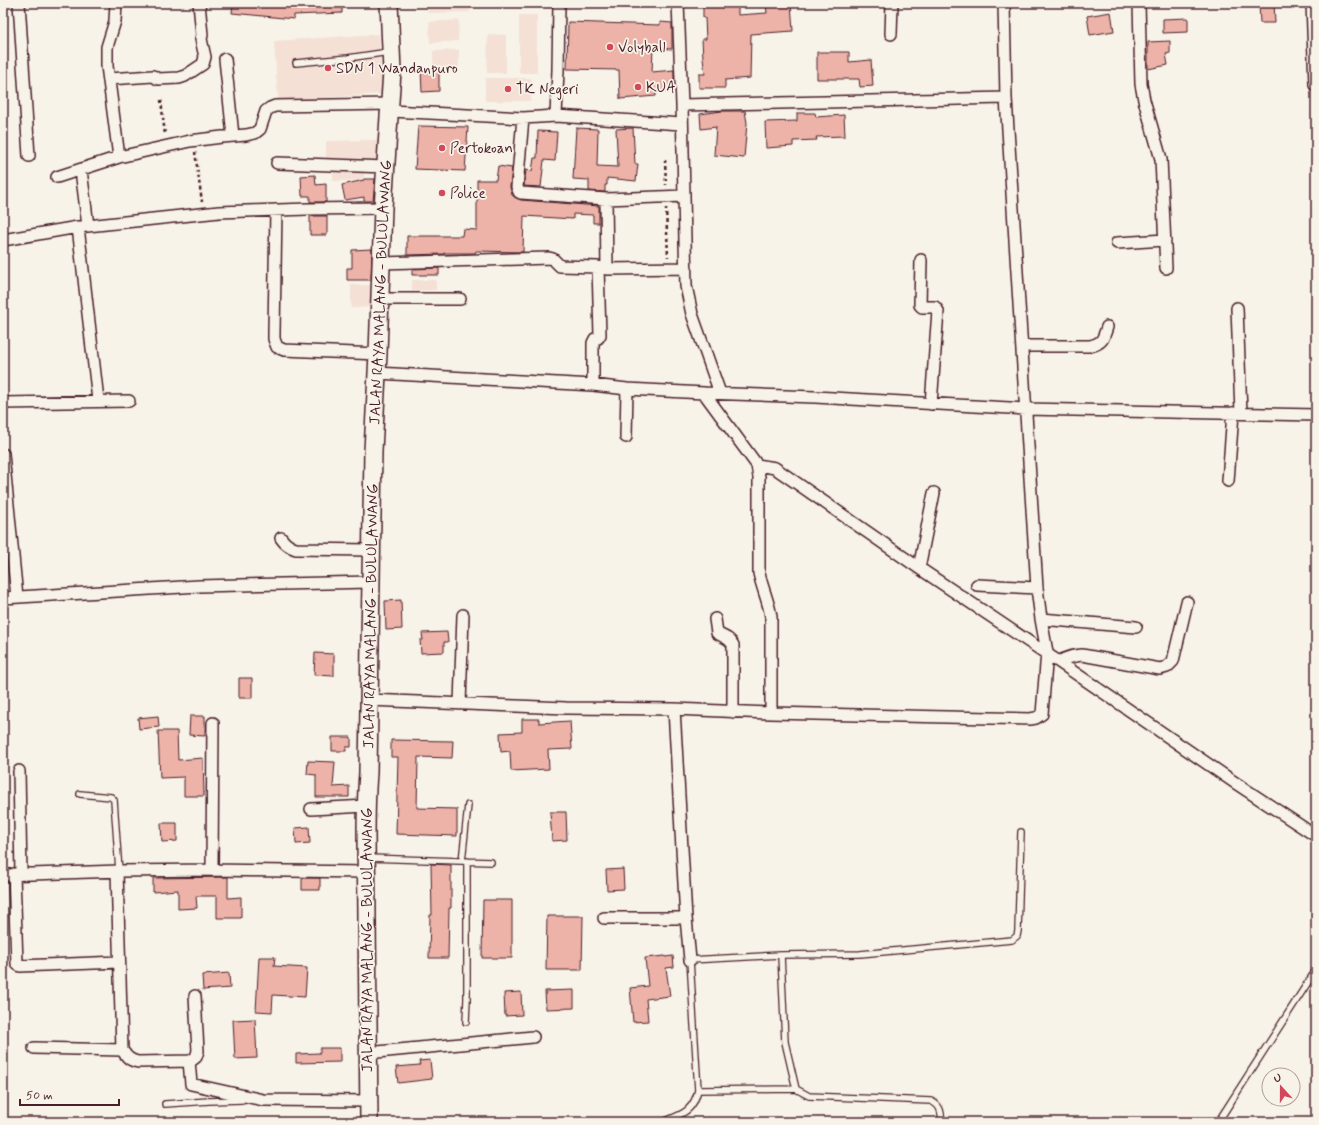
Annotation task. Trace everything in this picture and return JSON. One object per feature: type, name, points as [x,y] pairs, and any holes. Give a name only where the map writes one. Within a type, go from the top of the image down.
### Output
[{"type":"main road","name":"JALAN RAYA MALANG - BULULAWANG","points":[[369,1122],[367,1053],[366,806],[368,773],[373,451],[382,263],[383,208],[391,107],[392,52],[389,3]]},
{"type":"street","points":[[19,3],[29,156]]},
{"type":"street","points":[[116,3],[115,21],[107,47],[109,79],[119,157]]},
{"type":"street","points":[[109,79],[153,76],[158,79],[179,78],[185,76],[203,64],[204,53],[201,39],[202,35],[199,3]]},
{"type":"street","points":[[556,116],[559,3]]},
{"type":"street","points":[[678,3],[686,286],[692,314],[720,393]]},
{"type":"street","points":[[891,34],[892,3]]},
{"type":"street","points":[[369,700],[574,708],[674,709],[733,712],[1030,719],[1036,718],[1042,714],[1047,652],[1037,588],[1006,98],[1004,3]]},
{"type":"street","points":[[1139,3],[1141,84],[1144,100],[1161,159],[1166,268]]},
{"type":"street","points":[[1312,3],[1315,85]]},
{"type":"street","points":[[225,59],[233,136]]},
{"type":"street","points":[[682,105],[1006,98]]},
{"type":"street","points":[[57,177],[119,157],[193,141],[255,133],[260,129],[266,111],[275,106],[391,107],[523,118],[556,116],[682,124]]},
{"type":"street","points":[[523,118],[517,187],[519,192],[524,194],[606,198],[684,196]]},
{"type":"street","points":[[276,163],[386,167]]},
{"type":"street","points":[[81,170],[83,227],[98,400]]},
{"type":"street","points":[[593,385],[593,343],[600,335],[606,198]]},
{"type":"street","points":[[3,240],[83,227],[204,214],[276,210],[383,208]]},
{"type":"street","points":[[276,210],[274,339],[277,347],[284,350],[378,354]]},
{"type":"street","points":[[1117,243],[1165,240]]},
{"type":"street","points":[[382,263],[549,258],[553,259],[560,266],[602,268],[686,268]]},
{"type":"street","points":[[921,260],[920,305],[922,307],[935,307],[938,311],[931,404]]},
{"type":"street","points":[[380,299],[460,299]]},
{"type":"street","points":[[1228,481],[1237,413],[1237,308]]},
{"type":"street","points":[[1022,346],[1090,346],[1098,344],[1103,340],[1107,327]]},
{"type":"street","points":[[377,373],[593,385],[626,389],[1026,409],[1316,415]]},
{"type":"street","points":[[626,389],[626,437]]},
{"type":"street","points":[[704,393],[757,465],[759,477],[759,573],[770,607],[771,617],[771,713]]},
{"type":"street","points":[[3,403],[98,400],[129,401]]},
{"type":"street","points":[[3,454],[17,597]]},
{"type":"street","points":[[757,465],[775,468],[919,568],[1047,652],[1059,662],[1234,782],[1316,836]]},
{"type":"street","points":[[919,568],[934,493]]},
{"type":"street","points":[[281,538],[290,548],[296,549],[371,550]]},
{"type":"street","points":[[3,598],[199,586],[371,582]]},
{"type":"street","points":[[977,585],[1037,588]]},
{"type":"street","points":[[1059,662],[1062,659],[1082,655],[1160,669],[1167,667],[1173,661],[1187,602]]},
{"type":"street","points":[[460,704],[463,615]]},
{"type":"street","points":[[716,619],[717,633],[728,638],[733,645],[733,712]]},
{"type":"street","points":[[1041,619],[1136,627]]},
{"type":"street","points":[[674,709],[686,918],[690,960]]},
{"type":"street","points":[[212,870],[213,723]]},
{"type":"street","points":[[19,771],[12,875],[17,964],[20,966],[119,962]]},
{"type":"street","points":[[311,809],[366,806]]},
{"type":"street","points":[[12,875],[367,865]]},
{"type":"street","points":[[118,871],[122,1050],[127,1058],[138,1062],[189,1061],[196,1058],[198,1052],[195,996]]},
{"type":"street","points":[[604,918],[686,918]]},
{"type":"street","points":[[367,1053],[533,1037]]},
{"type":"street","points":[[34,1048],[122,1050]]},
{"type":"street","points":[[189,1061],[191,1084],[263,1100],[368,1101]]},
{"type":"lane","points":[[296,63],[392,52]]},
{"type":"lane","points":[[80,794],[111,797],[114,800],[118,871]]},
{"type":"lane","points":[[466,1022],[465,861],[468,805]]},
{"type":"lane","points":[[663,1122],[681,1114],[690,1107],[696,1100],[698,1090],[690,960],[780,955],[860,954],[1012,940],[1017,936],[1018,931],[1021,832]]},
{"type":"lane","points":[[367,865],[465,861],[491,862]]},
{"type":"lane","points":[[780,955],[785,1042],[796,1089]]},
{"type":"lane","points":[[1218,1122],[1314,972]]},
{"type":"lane","points":[[698,1090],[796,1089],[809,1096],[931,1101],[937,1104],[940,1108],[942,1122]]},
{"type":"lane","points":[[165,1104],[230,1100],[263,1100]]},
{"type":"path","points":[[161,100],[166,147]]},
{"type":"path","points":[[193,141],[204,214]]},
{"type":"path","points":[[665,160],[668,268]]},
{"type":"shaded area","points":[[358,3],[381,3],[381,8],[358,8]]},
{"type":"shaded area","points":[[428,3],[470,3],[470,12],[428,13]]},
{"type":"shaded area","name":"TK Negeri","points":[[519,15],[537,15],[537,73],[519,73]]},
{"type":"shaded area","points":[[459,20],[458,41],[430,43],[429,22]]},
{"type":"shaded area","name":"SDN 1 Wandanpuro","points":[[379,34],[382,94],[278,101],[274,41]]},
{"type":"shaded area","name":"TK Negeri","points":[[488,34],[506,35],[506,73],[487,73]]},
{"type":"shaded area","points":[[459,50],[459,71],[433,72],[433,51]]},
{"type":"shaded area","name":"TK Negeri","points":[[485,78],[531,78],[531,101],[485,101]]},
{"type":"shaded area","points":[[377,140],[377,162],[326,163],[326,141]]},
{"type":"shaded area","points":[[333,169],[364,169],[364,180],[333,181]]},
{"type":"shaded area","points":[[412,280],[436,280],[436,290],[412,291]]},
{"type":"shaded area","points":[[351,285],[371,285],[372,307],[351,308]]},
{"type":"building","points":[[233,3],[342,3],[342,13],[294,15],[294,19],[232,13]]},
{"type":"building","points":[[791,3],[793,31],[751,34],[750,78],[725,80],[725,88],[699,88],[699,74],[705,74],[702,39],[706,39],[703,4],[738,5],[738,15],[767,13],[766,4]]},
{"type":"building","points":[[1259,3],[1274,3],[1275,23],[1260,23]]},
{"type":"building","points":[[1111,12],[1114,31],[1090,35],[1087,16]]},
{"type":"building","points":[[1188,18],[1188,32],[1163,33],[1163,19]]},
{"type":"building","name":"Volyball","points":[[568,22],[660,25],[660,22],[672,23],[672,49],[653,48],[652,72],[674,70],[674,90],[656,92],[656,96],[620,99],[619,70],[567,69]]},
{"type":"building","points":[[1170,41],[1170,53],[1166,54],[1168,65],[1148,69],[1148,42]]},
{"type":"building","points":[[817,52],[849,52],[849,62],[871,60],[873,86],[860,87],[859,79],[817,79]]},
{"type":"building","points":[[421,69],[439,69],[439,91],[422,92]]},
{"type":"building","points":[[722,111],[745,111],[747,123],[744,158],[714,155],[716,127],[701,129],[700,114]]},
{"type":"building","points":[[797,113],[815,113],[816,117],[844,115],[845,136],[816,137],[817,140],[793,141],[793,146],[766,148],[765,122],[797,121]]},
{"type":"building","name":"Pertokoan","points":[[418,126],[468,127],[465,171],[415,169]]},
{"type":"building","points":[[576,128],[598,129],[597,166],[618,167],[616,129],[633,128],[635,164],[638,164],[636,181],[607,178],[605,192],[589,191],[589,180],[573,179]]},
{"type":"building","points":[[538,131],[557,132],[555,161],[544,160],[541,187],[524,186],[526,170],[532,171],[534,158],[537,158]]},
{"type":"building","points":[[498,166],[512,168],[510,187],[512,195],[516,198],[521,200],[599,206],[599,223],[593,223],[593,215],[573,214],[573,219],[524,216],[523,252],[476,251],[475,253],[407,255],[407,236],[462,236],[463,229],[477,230],[477,180],[496,180]]},
{"type":"building","points":[[315,175],[316,185],[326,184],[326,202],[310,202],[310,196],[302,196],[301,176]]},
{"type":"building","points":[[364,179],[375,179],[373,201],[364,201],[364,197],[345,200],[342,185]]},
{"type":"building","points":[[310,216],[327,216],[327,235],[310,235]]},
{"type":"building","points":[[372,249],[371,280],[347,280],[347,268],[352,268],[352,250]]},
{"type":"building","points":[[439,268],[439,275],[412,275],[412,269]]},
{"type":"building","points":[[401,600],[402,629],[386,630],[385,601]]},
{"type":"building","points":[[447,632],[448,642],[444,642],[444,652],[421,653],[420,640],[423,640],[422,633]]},
{"type":"building","points":[[315,653],[334,654],[334,676],[314,675]]},
{"type":"building","points":[[239,678],[252,678],[252,698],[239,698]]},
{"type":"building","points":[[158,716],[159,727],[139,729],[138,718]]},
{"type":"building","points":[[190,716],[205,716],[205,736],[189,735]]},
{"type":"building","points":[[522,719],[539,719],[539,723],[570,721],[572,749],[548,750],[549,769],[511,771],[510,751],[501,752],[500,733],[522,732]]},
{"type":"building","points":[[158,731],[177,731],[178,760],[203,758],[204,796],[184,796],[184,777],[160,778]]},
{"type":"building","points":[[332,737],[351,737],[351,747],[346,747],[346,751],[332,751]]},
{"type":"building","points":[[391,740],[453,741],[452,758],[418,757],[417,808],[457,809],[457,836],[396,834],[398,757],[391,757]]},
{"type":"building","points":[[308,761],[335,762],[333,787],[349,786],[349,797],[316,797],[316,775],[307,774]]},
{"type":"building","points":[[550,812],[566,812],[567,840],[552,841]]},
{"type":"building","points":[[161,823],[177,823],[177,841],[162,842]]},
{"type":"building","points":[[309,827],[310,843],[296,844],[295,828]]},
{"type":"building","points":[[431,864],[451,865],[451,908],[449,908],[448,958],[429,958],[430,915],[432,915]]},
{"type":"building","points":[[623,869],[624,889],[607,890],[606,870]]},
{"type":"building","points":[[228,877],[228,898],[241,897],[241,918],[217,918],[217,896],[196,896],[197,908],[178,909],[178,890],[153,892],[153,878]]},
{"type":"building","points":[[302,878],[320,878],[320,890],[302,890]]},
{"type":"building","points":[[483,900],[512,900],[512,958],[482,958]]},
{"type":"building","points":[[547,916],[583,916],[582,970],[546,970]]},
{"type":"building","points":[[673,956],[674,967],[666,968],[670,996],[646,999],[648,1021],[633,1022],[630,988],[648,986],[645,958]]},
{"type":"building","points":[[259,957],[275,957],[274,966],[307,968],[305,997],[273,995],[272,1012],[256,1011]]},
{"type":"building","points":[[229,973],[230,988],[203,990],[202,975]]},
{"type":"building","points":[[574,990],[574,1008],[546,1009],[545,991]]},
{"type":"building","points":[[521,992],[522,1015],[505,1016],[504,993]]},
{"type":"building","points":[[255,1019],[257,1058],[235,1059],[233,1020]]},
{"type":"building","points":[[320,1048],[340,1048],[340,1062],[296,1063],[296,1054],[320,1053]]},
{"type":"building","points":[[430,1060],[432,1079],[398,1083],[396,1067],[420,1065],[419,1061]]},
{"type":"place","name":"Volyball","points":[[610,47]]},
{"type":"place","name":"SDN 1 Wandanpuro","points":[[328,68]]},
{"type":"place","name":"KUA","points":[[638,87]]},
{"type":"place","name":"TK Negeri","points":[[508,89]]},
{"type":"place","name":"Pertokoan","points":[[442,148]]},
{"type":"place","name":"Police","points":[[442,193]]}]
